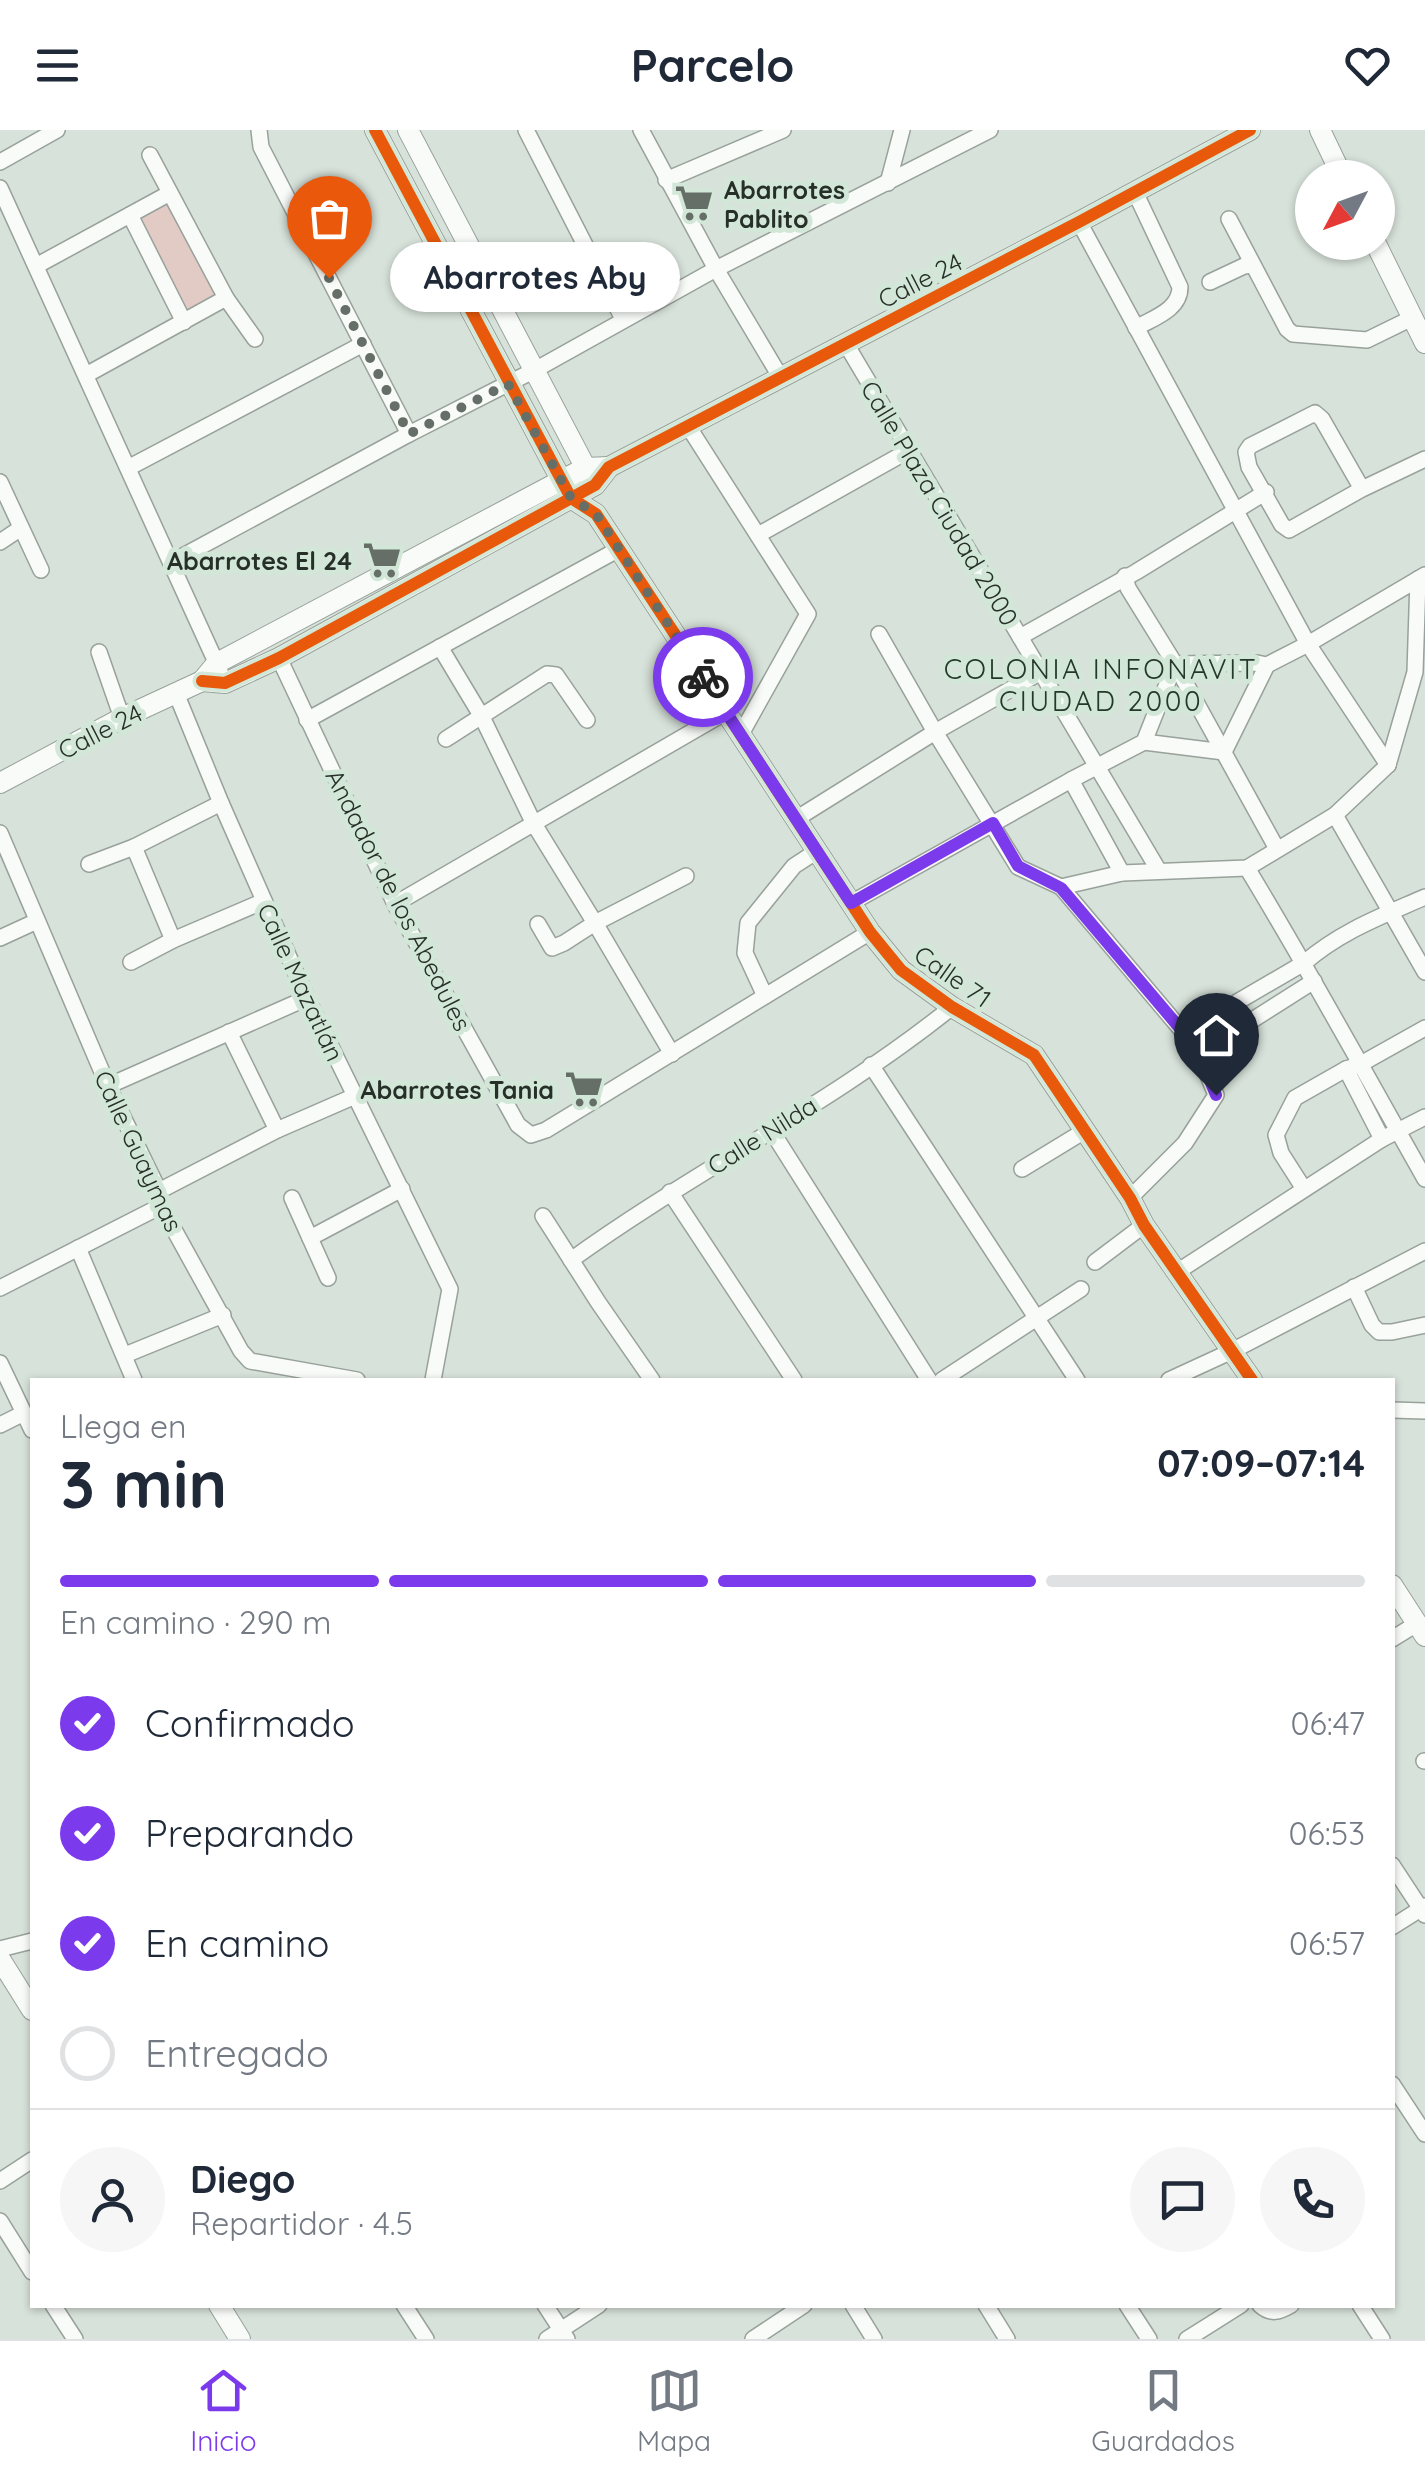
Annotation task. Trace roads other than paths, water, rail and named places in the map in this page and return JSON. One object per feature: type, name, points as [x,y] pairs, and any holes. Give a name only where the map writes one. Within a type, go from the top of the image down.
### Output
[{"type":"street","points":[[0,162],[56,130]]},
{"type":"street","points":[[251,130],[260,138],[409,434]]},
{"type":"street","points":[[376,130],[566,490]]},
{"type":"street","points":[[408,130],[590,476]]},
{"type":"street","points":[[526,130],[623,319]]},
{"type":"street","points":[[641,130],[716,269],[782,378]]},
{"type":"street","points":[[888,184],[902,130]]},
{"type":"street","points":[[172,562],[716,269],[990,130]]},
{"type":"street","name":"Calle 24","points":[[221,673],[279,658],[590,476],[1250,130]]},
{"type":"street","points":[[1320,130],[1334,160]]},
{"type":"street","points":[[666,180],[778,131]]},
{"type":"street","points":[[150,155],[226,298],[255,338]]},
{"type":"street","points":[[0,188],[221,673]]},
{"type":"street","points":[[1135,192],[1180,287],[1180,297],[1172,307],[1136,328]]},
{"type":"street","points":[[36,266],[170,193]]},
{"type":"street","points":[[130,215],[184,322]]},
{"type":"street","points":[[1229,220],[1287,328],[1294,334],[1367,340],[1412,318]]},
{"type":"street","points":[[1080,222],[1308,644],[1388,765]]},
{"type":"street","points":[[1384,260],[1425,343]]},
{"type":"street","points":[[1210,282],[1252,266]]},
{"type":"street","points":[[86,376],[226,298]]},
{"type":"street","points":[[128,468],[363,344]]},
{"type":"street","name":"Calle Plaza Ciudad 2000","points":[[846,344],[1159,871]]},
{"type":"street","points":[[1362,489],[1322,419],[1315,414],[1250,446],[1246,452],[1249,466],[1282,526],[1289,530],[1425,459]]},
{"type":"street","points":[[688,426],[808,614],[740,734]]},
{"type":"street","points":[[758,535],[908,451]]},
{"type":"street","name":"Calle 71","points":[[590,476],[596,514]]},
{"type":"street","points":[[0,482],[41,570]]},
{"type":"street","name":"Calle 24","points":[[0,784],[122,718],[221,673],[566,490]]},
{"type":"street","name":"Calle 71","points":[[566,490],[596,514],[870,932],[900,970],[952,1007],[1034,1055],[1130,1198],[1144,1226],[1251,1378]]},
{"type":"street","points":[[1020,636],[1266,492]]},
{"type":"street","points":[[0,542],[22,528]]},
{"type":"street","points":[[307,720],[619,549]]},
{"type":"street","points":[[1125,576],[1128,588],[1176,664],[1278,849]]},
{"type":"street","points":[[1224,752],[1267,665],[1422,577]]},
{"type":"street","points":[[1061,888],[1122,872],[1247,868],[1335,815],[1388,765],[1415,672],[1422,577]]},
{"type":"street","points":[[878,634],[1018,866],[1061,888],[1199,1054],[1216,1095],[1185,1142],[1130,1198]]},
{"type":"street","points":[[440,647],[482,717],[534,824],[672,1054],[870,932]]},
{"type":"street","points":[[98,652],[122,718]]},
{"type":"street","name":"Andador de los Abedules","points":[[279,658],[395,904],[518,1126],[530,1135],[546,1130],[672,1054]]},
{"type":"street","points":[[1176,664],[1267,665]]},
{"type":"street","points":[[1144,742],[1176,664]]},
{"type":"street","points":[[796,819],[1041,672]]},
{"type":"street","points":[[446,739],[547,674],[556,675],[587,720]]},
{"type":"street","name":"Calle Mazatlán","points":[[176,694],[307,998],[450,1290],[433,1378]]},
{"type":"street","points":[[395,904],[726,712]]},
{"type":"street","points":[[851,903],[1144,742],[1224,752]]},
{"type":"street","points":[[1071,780],[1122,872]]},
{"type":"street","points":[[90,864],[134,847],[221,803]]},
{"type":"street","points":[[1335,815],[1425,972]]},
{"type":"street","name":"Calle Guaymas","points":[[0,833],[160,1198],[241,1352],[250,1360],[320,1378]]},
{"type":"street","points":[[134,847],[172,940]]},
{"type":"street","points":[[765,996],[745,953],[748,923],[794,866],[817,851]]},
{"type":"street","points":[[1247,868],[1314,982],[1382,1139]]},
{"type":"street","points":[[538,924],[552,948],[686,876]]},
{"type":"street","points":[[1184,1033],[1378,916],[1425,897]]},
{"type":"street","points":[[131,962],[264,901]]},
{"type":"street","points":[[0,938],[37,920]]},
{"type":"street","points":[[1199,1054],[1314,982]]},
{"type":"street","points":[[108,1086],[307,998]]},
{"type":"street","name":"Calle Nilda","points":[[571,1260],[670,1192],[871,1065],[952,1007]]},
{"type":"street","points":[[1304,1188],[1281,1152],[1276,1135],[1295,1098],[1425,1028]]},
{"type":"street","points":[[229,1032],[277,1130]]},
{"type":"street","points":[[871,1065],[1076,1378]]},
{"type":"street","points":[[1352,1067],[1398,1132],[1425,1179]]},
{"type":"street","points":[[0,1288],[78,1248],[277,1130],[355,1096]]},
{"type":"street","points":[[1177,1272],[1382,1139],[1425,1117]]},
{"type":"street","points":[[771,1130],[928,1378]]},
{"type":"street","points":[[1022,1169],[1086,1130]]},
{"type":"street","points":[[310,1238],[402,1189]]},
{"type":"street","points":[[670,1192],[793,1378]]},
{"type":"street","points":[[292,1198],[328,1278]]},
{"type":"street","points":[[544,1216],[651,1378]]},
{"type":"street","points":[[1095,1262],[1144,1226]]},
{"type":"street","points":[[78,1248],[133,1378]]},
{"type":"street","points":[[1173,1378],[1425,1251]]},
{"type":"street","points":[[1354,1288],[1379,1332],[1425,1325]]},
{"type":"street","points":[[945,1378],[1082,1290]]},
{"type":"street","points":[[125,1354],[222,1315]]},
{"type":"street","points":[[0,1363],[30,1426]]},
{"type":"street","points":[[1395,1410],[1425,1410]]},
{"type":"street","points":[[0,1425],[24,1413]]},
{"type":"street","points":[[1395,1590],[1421,1629],[1395,1638]]},
{"type":"street","points":[[1395,1869],[1424,1910],[1395,1926]]},
{"type":"street","points":[[0,1949],[30,1942]]},
{"type":"street","points":[[0,1960],[30,2007]]},
{"type":"street","points":[[1395,2089],[1425,2134]]},
{"type":"street","points":[[0,2181],[30,2161]]},
{"type":"street","points":[[0,2221],[30,2269]]},
{"type":"street","points":[[55,2308],[75,2339]]},
{"type":"street","points":[[221,2308],[240,2339]]},
{"type":"street","points":[[406,2308],[426,2339]]},
{"type":"street","points":[[546,2308],[558,2336],[595,2308]]},
{"type":"street","points":[[754,2339],[800,2308]]},
{"type":"street","points":[[854,2308],[874,2339]]},
{"type":"street","points":[[988,2308],[1007,2339]]},
{"type":"street","points":[[1128,2308],[1149,2339]]},
{"type":"street","points":[[1187,2339],[1235,2308]]},
{"type":"street","points":[[1362,2308],[1382,2339]]},
{"type":"street","points":[[778,2323],[788,2339]]},
{"type":"place","name":"Abarrotes Pablito","points":[[694,203]]},
{"type":"place","name":"Abarrotes Aby","points":[[329,278]]},
{"type":"place","name":"Abarrotes El 24","points":[[382,560]]},
{"type":"place","name":"Abarrotes Tania","points":[[584,1089]]},
{"type":"district","name":"COLONIA INFONAVIT CIUDAD 2000","points":[[1101,684]]}]
